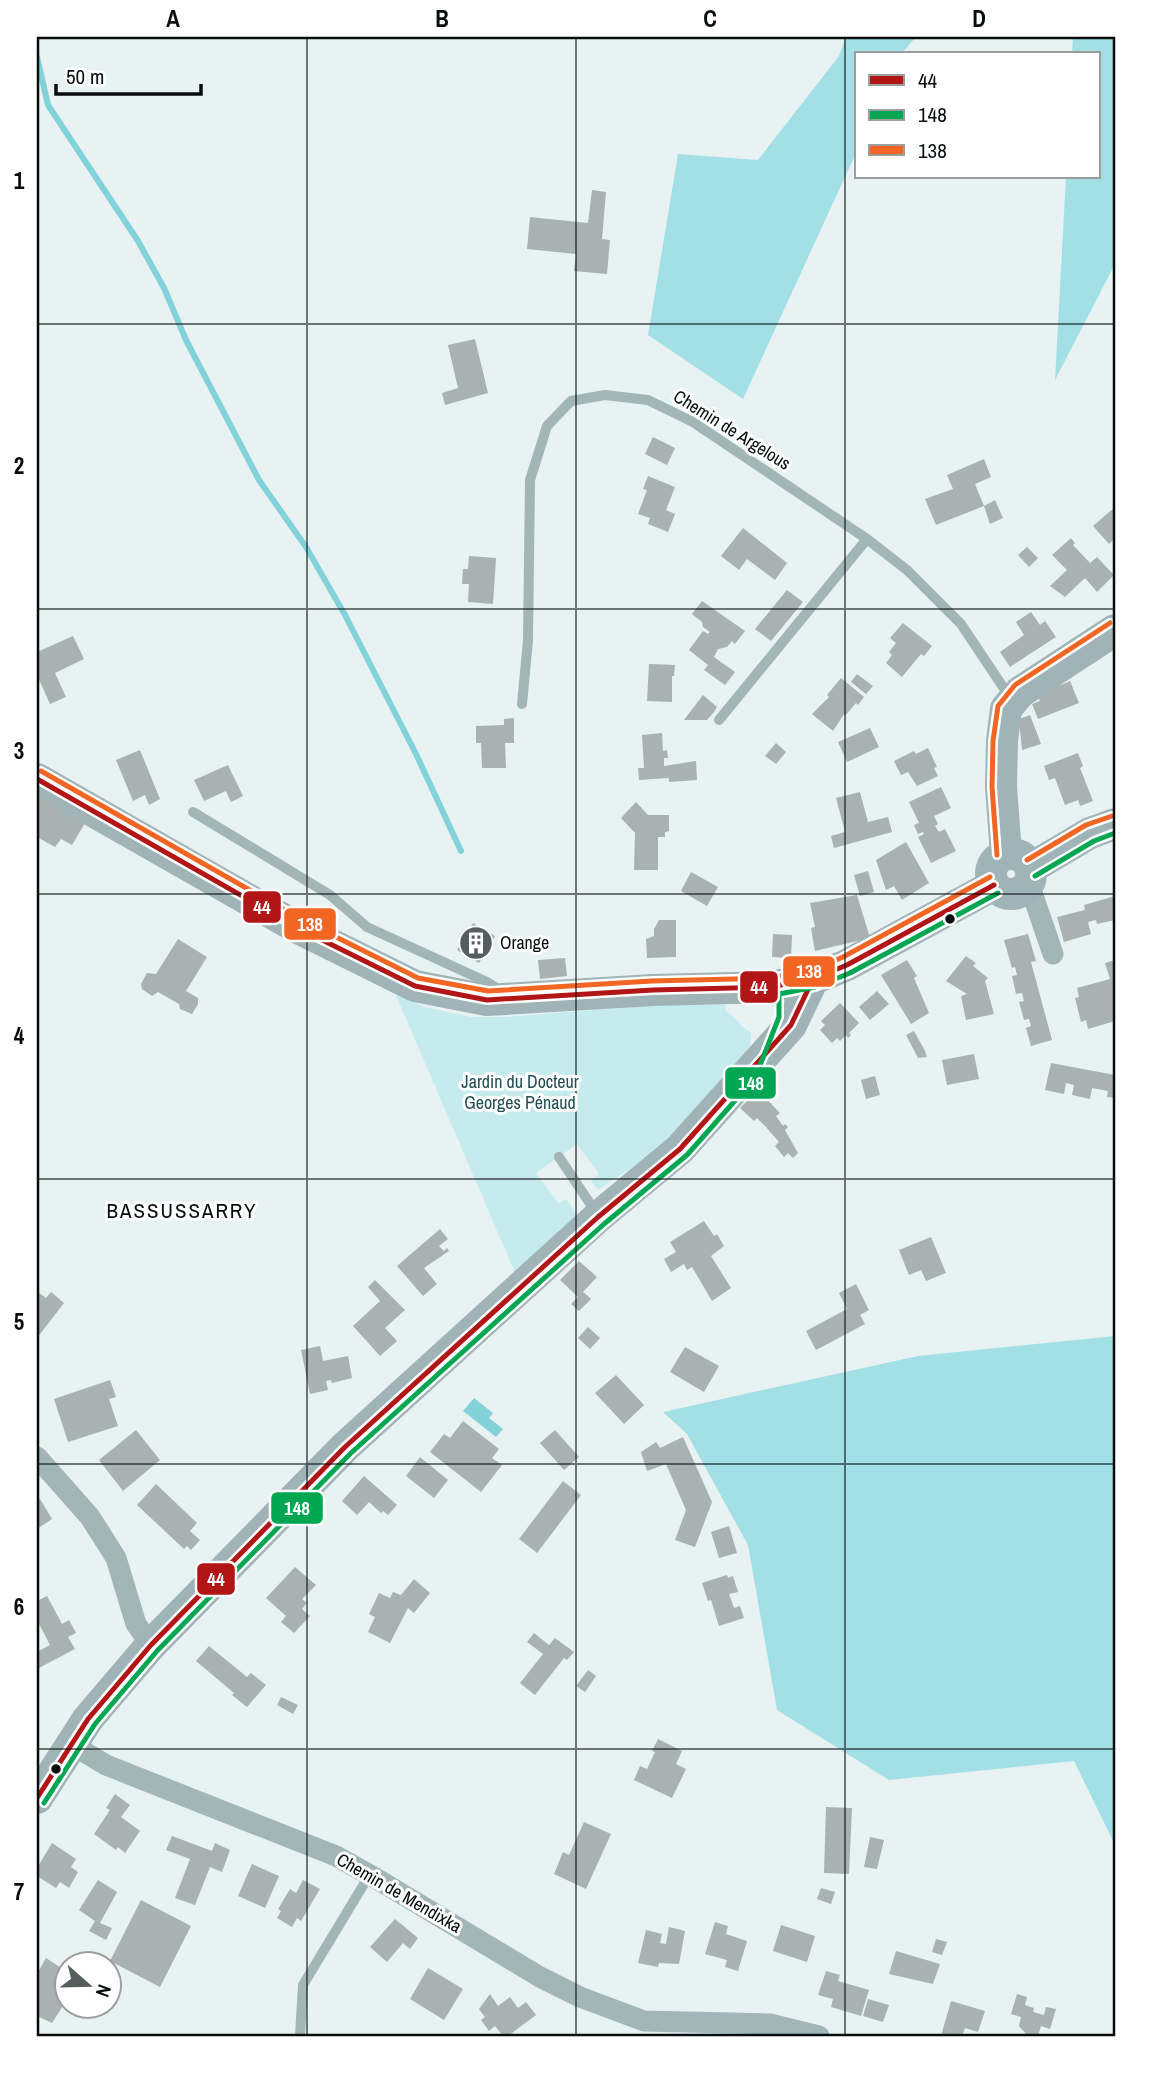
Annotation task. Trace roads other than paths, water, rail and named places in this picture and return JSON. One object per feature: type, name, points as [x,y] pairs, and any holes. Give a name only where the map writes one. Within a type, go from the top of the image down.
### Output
[{"type":"street","points":[[1053,954],[1022,869],[1001,787],[1006,709],[1020,692],[1115,630]]},
{"type":"street","points":[[37,779],[300,929],[415,986],[487,1000],[770,986],[813,979],[847,965],[994,885],[990,874],[993,863],[1022,869],[1090,833],[1115,824]]},
{"type":"street","points":[[37,1798],[88,1719],[151,1645],[345,1447],[598,1217],[680,1149],[791,1025],[813,979]]},
{"type":"street","points":[[748,1073],[771,1015],[770,986]]},
{"type":"street","points":[[37,1457],[90,1517],[116,1558],[136,1624],[151,1645]]},
{"type":"street","name":"Chemin de Mendixka","points":[[71,1744],[106,1765],[336,1856],[541,1977],[639,2029],[770,2024],[819,2036]]},
{"type":"lane","name":"Chemin de Argelous","points":[[523,704],[528,640],[530,480],[547,426],[571,401],[606,395],[648,400],[693,422],[867,539],[907,570],[961,624],[1005,690],[1006,709]]},
{"type":"lane","points":[[719,720],[867,539]]},
{"type":"lane","points":[[193,812],[330,895],[368,927],[487,982],[513,999]]},
{"type":"lane","points":[[559,1157],[598,1217]]},
{"type":"lane","points":[[300,2036],[303,1985],[370,1874]]},
{"type":"waterway","points":[[37,57],[48,105],[138,241],[259,480],[306,547],[345,615],[416,754],[461,851]]},
{"type":"place","name":"Orange","points":[[476,943]]},
{"type":"district","name":"BASSUSSARRY","points":[[182,1211]]},
{"type":"park label","name":"Jardin du Docteur Georges Pénaud","points":[[520,1092]]}]
